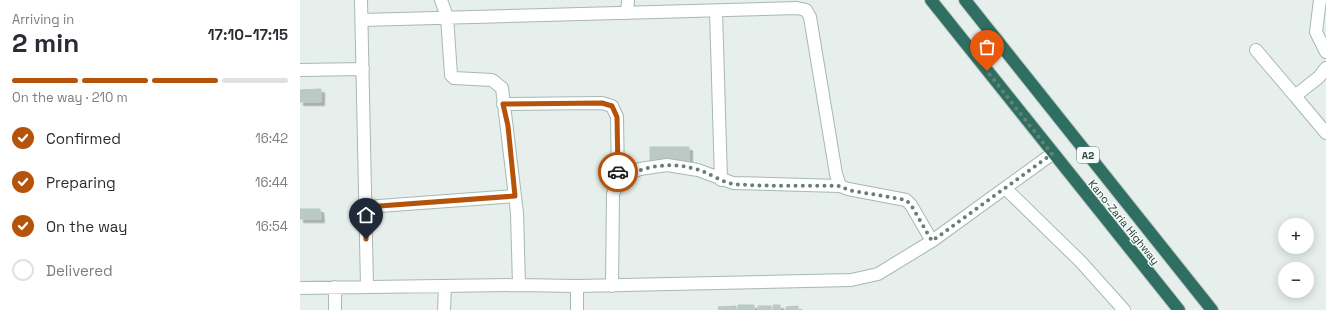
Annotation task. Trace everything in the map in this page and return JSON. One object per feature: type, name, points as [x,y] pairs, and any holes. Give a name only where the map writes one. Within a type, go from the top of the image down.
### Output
[{"type":"highway","name":"Kano-Zaria Highway","points":[[931,0],[1052,154],[1179,310]]},
{"type":"highway","name":"Kano-Zaria Highway","points":[[965,0],[1212,310]]},
{"type":"street","points":[[361,0],[367,287]]},
{"type":"street","points":[[441,0],[447,17],[451,75],[454,78],[492,80],[502,88],[503,104],[508,126],[515,196],[519,285]]},
{"type":"street","points":[[627,13],[628,0]]},
{"type":"street","points":[[1320,0],[1316,32],[1326,52]]},
{"type":"street","points":[[362,20],[716,11],[745,5],[797,8],[806,10],[810,17],[836,174],[840,186]]},
{"type":"street","points":[[716,11],[721,180]]},
{"type":"street","points":[[1256,50],[1326,133]]},
{"type":"street","points":[[1295,96],[1319,77],[1326,68]]},
{"type":"street","points":[[300,70],[363,69]]},
{"type":"street","points":[[503,104],[602,103],[612,106],[617,117],[618,182],[613,194],[612,286]]},
{"type":"street","points":[[300,288],[519,285],[612,286],[851,280],[869,278],[932,241],[1052,154]]},
{"type":"street","points":[[618,182],[628,174],[640,169],[667,165],[693,168],[732,184],[840,186],[848,190],[906,200],[911,205],[932,241]]},
{"type":"street","points":[[1005,188],[1081,262],[1124,310]]},
{"type":"street","points":[[366,207],[515,196]]},
{"type":"street","points":[[444,310],[445,286]]},
{"type":"street","points":[[577,286],[578,310]]},
{"type":"street","points":[[335,287],[335,310]]},
{"type":"building","points":[[321,89],[321,102],[300,102],[300,90]]},
{"type":"building","points":[[650,147],[689,147],[689,162],[650,162]]},
{"type":"building","points":[[300,209],[320,209],[321,219],[300,219]]},
{"type":"building","points":[[738,305],[754,305],[754,310],[738,310]]},
{"type":"building","points":[[773,305],[780,305],[780,310],[773,310]]},
{"type":"building","points":[[736,306],[736,310],[719,310],[718,307]]},
{"type":"building","points":[[758,306],[771,306],[771,310],[758,310]]},
{"type":"building","points":[[798,306],[798,310],[786,310],[786,307]]},
{"type":"way so far","points":[[618,172],[618,182],[628,174],[640,169],[667,165],[688,167],[705,172],[732,184],[840,186],[848,190],[906,200],[911,205],[932,241],[1052,154],[987,71]]},
{"type":"route","points":[[366,239],[366,207],[515,196],[508,126],[503,104],[602,103],[612,106],[617,117],[618,172]]}]
